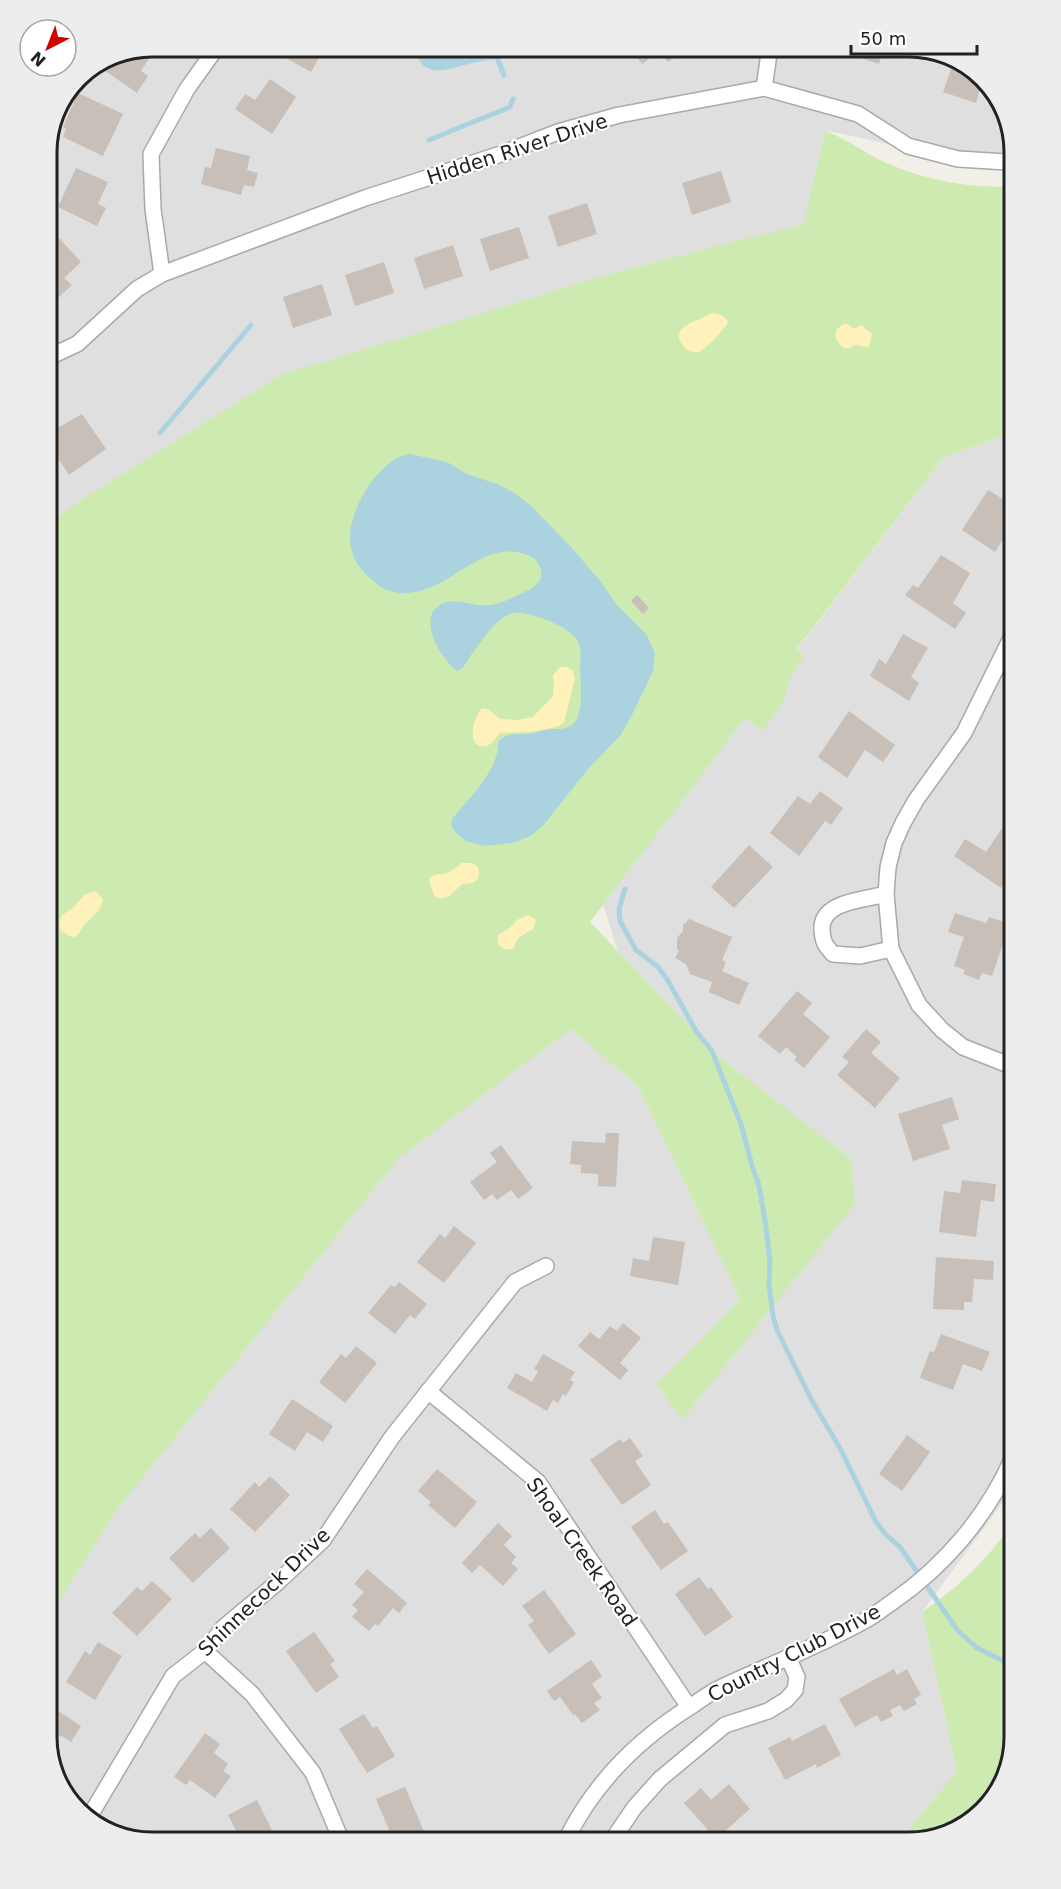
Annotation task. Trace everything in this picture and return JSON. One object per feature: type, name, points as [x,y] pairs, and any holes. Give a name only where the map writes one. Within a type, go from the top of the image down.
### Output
[{"type":"street","points":[[162,274],[153,209],[152,154],[187,89],[209,57]]},
{"type":"street","points":[[764,88],[769,57]]},
{"type":"street","name":"Hidden River Drive","points":[[57,353],[77,344],[137,289],[162,274],[365,198],[501,154],[558,132],[619,115],[764,88],[858,114],[908,146],[958,159],[1004,162]]},
{"type":"street","points":[[1004,652],[964,733],[916,800],[903,823],[894,843],[888,867],[886,894],[891,949],[920,1005],[942,1030],[963,1047],[1004,1063]]},
{"type":"street","points":[[886,894],[838,905],[825,914],[821,926],[824,944],[833,954],[860,956],[891,949]]},
{"type":"street","name":"Shinnecock Drive","points":[[93,1811],[173,1676],[205,1652],[224,1627],[278,1582],[323,1540],[392,1437],[515,1282],[546,1266]]},
{"type":"street","name":"Shoal Creek Road","points":[[428,1391],[538,1482],[689,1707]]},
{"type":"street","name":"Country Club Drive","points":[[570,1832],[617,1765],[643,1740],[718,1689],[866,1620],[936,1568],[965,1536],[992,1498],[1004,1475]]},
{"type":"street","points":[[205,1652],[252,1694],[313,1773],[338,1832]]},
{"type":"street","points":[[617,1832],[634,1808],[660,1779],[725,1725],[768,1711],[786,1700],[795,1690],[797,1677],[788,1657]]},
{"type":"shaded area","points":[[152,57],[915,57],[940,62],[962,73],[980,89],[997,115],[1002,133],[1004,170],[825,130],[805,225],[613,273],[81,500],[57,517],[57,146],[64,115],[73,99],[99,73],[115,64]]},
{"type":"shaded area","points":[[1004,436],[1004,1501],[922,1612],[957,1771],[906,1832],[146,1832],[121,1827],[99,1816],[85,1804],[70,1785],[59,1756],[57,1604],[117,1508],[399,1158],[571,1028],[638,1086],[740,1299],[656,1384],[682,1419],[851,1160],[718,1056],[618,952],[603,904],[944,457]]},
{"type":"green space","points":[[825,130],[878,159],[910,172],[962,184],[1004,187],[1004,436],[944,457],[796,650],[804,656],[791,676],[782,704],[763,731],[745,718],[590,922],[718,1056],[851,1159],[855,1204],[682,1420],[656,1384],[740,1299],[638,1086],[571,1029],[399,1158],[118,1508],[57,1604],[57,517],[281,375],[613,273],[804,225]]},
{"type":"green space","points":[[1004,1535],[1004,1737],[999,1768],[988,1790],[962,1816],[946,1825],[906,1832],[957,1771],[922,1612],[973,1571]]},
{"type":"sand","points":[[714,313],[725,318],[728,322],[726,325],[701,351],[688,351],[680,340],[680,331],[688,324]]},
{"type":"sand","points":[[843,324],[848,324],[854,329],[861,325],[872,334],[869,347],[855,345],[845,348],[840,345],[835,336],[837,329]]},
{"type":"sand","points":[[560,667],[567,667],[573,671],[575,678],[564,722],[559,726],[543,730],[500,733],[484,747],[473,740],[476,719],[480,710],[485,708],[500,719],[517,720],[533,717],[553,696],[553,675]]},
{"type":"sand","points":[[462,863],[472,863],[478,867],[478,879],[462,884],[447,897],[435,897],[429,881],[431,878],[450,872]]},
{"type":"sand","points":[[96,891],[103,900],[99,910],[84,925],[78,935],[69,936],[61,931],[59,925],[62,915],[73,908],[84,895]]},
{"type":"sand","points":[[528,915],[536,920],[533,929],[518,938],[513,949],[506,950],[501,947],[498,943],[498,935],[510,928],[517,920]]},
{"type":"water","points":[[418,57],[508,57],[440,70],[431,70]]},
{"type":"water","points":[[410,454],[447,462],[467,474],[513,492],[531,506],[572,548],[617,605],[646,634],[655,653],[653,671],[621,735],[588,769],[542,827],[530,836],[513,843],[484,846],[466,841],[453,829],[452,819],[489,773],[497,752],[498,742],[501,739],[511,735],[570,727],[576,721],[581,701],[581,653],[578,641],[558,625],[528,614],[513,613],[497,623],[465,665],[457,671],[436,645],[430,621],[432,613],[447,602],[496,604],[523,593],[541,578],[540,566],[535,559],[515,552],[497,553],[479,560],[426,589],[407,593],[384,589],[363,571],[355,560],[350,534],[358,505],[375,477],[386,466]]},
{"type":"building","points":[[150,57],[141,71],[148,76],[137,93],[104,70],[115,64]]},
{"type":"building","points":[[284,57],[319,57],[311,72]]},
{"type":"building","points":[[637,57],[652,57],[642,64]]},
{"type":"building","points":[[664,57],[676,57],[668,62]]},
{"type":"building","points":[[857,57],[881,57],[879,64]]},
{"type":"building","points":[[952,67],[962,73],[980,89],[976,103],[943,92]]},
{"type":"building","points":[[270,79],[296,97],[272,134],[235,109],[245,94],[255,100]]},
{"type":"building","points":[[78,93],[123,114],[103,156],[63,137],[66,129],[63,127]]},
{"type":"building","points":[[216,148],[250,156],[247,170],[258,173],[254,187],[244,185],[241,195],[201,184],[205,167],[211,168]]},
{"type":"building","points":[[76,168],[108,182],[98,204],[106,208],[97,226],[58,207]]},
{"type":"building","points":[[721,171],[731,202],[692,215],[682,183]]},
{"type":"building","points":[[587,203],[597,234],[558,247],[548,216]]},
{"type":"building","points":[[519,227],[529,258],[490,271],[480,239]]},
{"type":"building","points":[[59,238],[81,262],[64,278],[72,285],[58,298],[57,297],[57,240]]},
{"type":"building","points":[[453,245],[463,276],[424,289],[414,258]]},
{"type":"building","points":[[384,262],[394,293],[355,306],[345,275]]},
{"type":"building","points":[[322,284],[332,315],[293,328],[283,297]]},
{"type":"building","points":[[82,414],[106,449],[69,475],[57,456],[57,428]]},
{"type":"building","points":[[988,490],[1004,500],[1004,538],[995,552],[962,530]]},
{"type":"building","points":[[941,555],[970,573],[953,603],[966,613],[955,629],[905,595],[913,585],[918,588]]},
{"type":"building","points":[[637,595],[649,608],[643,614],[631,601]]},
{"type":"building","points":[[903,634],[928,648],[911,677],[919,683],[909,701],[870,676],[879,659],[886,664]]},
{"type":"building","points":[[849,711],[895,745],[883,762],[865,750],[847,778],[818,757]]},
{"type":"building","points":[[820,791],[843,808],[831,825],[825,821],[799,856],[770,833],[798,796],[810,804]]},
{"type":"building","points":[[1004,825],[1004,883],[1001,888],[954,856],[965,839],[986,852]]},
{"type":"building","points":[[749,845],[773,867],[734,908],[711,887]]},
{"type":"building","points":[[955,913],[986,923],[989,917],[1004,922],[1004,941],[992,976],[982,973],[979,980],[963,974],[965,970],[954,966],[964,937],[948,932]]},
{"type":"building","points":[[689,919],[732,937],[722,960],[726,962],[722,971],[749,983],[739,1005],[709,992],[712,982],[690,974],[686,964],[675,958],[679,951],[677,938],[683,931],[683,925]]},
{"type":"building","points":[[797,991],[812,1003],[803,1014],[830,1037],[804,1068],[794,1060],[797,1057],[786,1047],[780,1054],[758,1036]]},
{"type":"building","points":[[866,1029],[881,1042],[871,1053],[900,1078],[875,1108],[837,1075],[849,1062],[842,1057]]},
{"type":"building","points":[[952,1097],[959,1119],[942,1125],[950,1149],[913,1161],[898,1114]]},
{"type":"building","points":[[606,1133],[619,1133],[616,1187],[598,1186],[598,1174],[581,1173],[581,1165],[570,1164],[572,1141],[605,1143]]},
{"type":"building","points":[[501,1145],[533,1188],[518,1199],[511,1190],[497,1200],[492,1194],[484,1200],[470,1182],[497,1162],[490,1153]]},
{"type":"building","points":[[962,1180],[996,1184],[994,1202],[981,1200],[976,1237],[939,1232],[944,1191],[960,1193]]},
{"type":"building","points":[[454,1226],[476,1243],[444,1283],[417,1262],[440,1234],[445,1238]]},
{"type":"building","points":[[653,1237],[685,1242],[678,1285],[630,1276],[633,1258],[649,1261]]},
{"type":"building","points":[[936,1257],[994,1261],[993,1280],[974,1279],[972,1302],[964,1302],[964,1310],[933,1309]]},
{"type":"building","points":[[399,1282],[427,1304],[415,1319],[410,1315],[395,1334],[368,1313],[391,1285],[395,1287]]},
{"type":"building","points":[[623,1323],[641,1338],[620,1363],[628,1370],[620,1380],[578,1346],[590,1332],[599,1339],[610,1326],[617,1331]]},
{"type":"building","points":[[941,1334],[990,1352],[982,1371],[963,1364],[953,1390],[920,1378],[930,1351],[934,1352]]},
{"type":"building","points":[[356,1346],[377,1363],[345,1403],[319,1382],[341,1354],[346,1358]]},
{"type":"building","points":[[543,1354],[575,1372],[570,1380],[574,1382],[566,1396],[563,1394],[558,1403],[553,1400],[547,1411],[507,1388],[516,1373],[532,1382],[538,1371],[534,1369]]},
{"type":"building","points":[[292,1399],[333,1426],[323,1442],[307,1432],[295,1451],[269,1434]]},
{"type":"building","points":[[907,1435],[930,1452],[902,1491],[879,1474]]},
{"type":"building","points":[[630,1438],[643,1456],[635,1461],[651,1485],[622,1505],[590,1460],[620,1439],[623,1443]]},
{"type":"building","points":[[437,1469],[477,1502],[455,1528],[428,1505],[431,1502],[418,1491]]},
{"type":"building","points":[[270,1476],[290,1495],[255,1532],[230,1509],[255,1482],[259,1487]]},
{"type":"building","points":[[655,1510],[664,1524],[668,1522],[688,1551],[661,1570],[631,1527]]},
{"type":"building","points":[[498,1523],[512,1536],[504,1545],[516,1557],[511,1563],[518,1569],[503,1586],[480,1565],[472,1573],[462,1563]]},
{"type":"building","points":[[211,1528],[230,1548],[193,1583],[169,1558],[195,1533],[200,1538]]},
{"type":"building","points":[[367,1569],[407,1603],[399,1613],[393,1608],[378,1626],[375,1624],[369,1631],[352,1617],[358,1610],[352,1605],[364,1592],[354,1584]]},
{"type":"building","points":[[699,1577],[708,1589],[711,1587],[733,1617],[705,1636],[675,1594]]},
{"type":"building","points":[[152,1581],[172,1599],[137,1636],[112,1613],[137,1587],[142,1591]]},
{"type":"building","points":[[544,1590],[576,1634],[549,1654],[528,1625],[534,1621],[522,1606]]},
{"type":"building","points":[[314,1632],[335,1661],[330,1664],[339,1677],[316,1693],[286,1651]]},
{"type":"building","points":[[98,1642],[122,1656],[95,1700],[66,1682],[85,1651],[90,1655]]},
{"type":"building","points":[[591,1660],[602,1676],[592,1684],[602,1698],[594,1703],[600,1710],[582,1723],[560,1697],[554,1701],[547,1691]]},
{"type":"building","points":[[894,1669],[897,1675],[907,1669],[921,1695],[914,1699],[917,1704],[904,1711],[900,1705],[890,1710],[893,1716],[881,1722],[877,1715],[855,1727],[839,1699]]},
{"type":"building","points":[[57,1710],[81,1726],[71,1742],[60,1735],[57,1739]]},
{"type":"building","points":[[364,1714],[373,1728],[377,1726],[395,1756],[367,1773],[339,1729]]},
{"type":"building","points":[[825,1724],[841,1755],[817,1768],[816,1764],[785,1780],[768,1748],[790,1737],[792,1741]]},
{"type":"building","points":[[205,1733],[220,1744],[214,1753],[228,1764],[223,1771],[231,1776],[215,1798],[190,1780],[186,1785],[174,1777]]},
{"type":"building","points":[[729,1784],[750,1809],[724,1832],[710,1832],[684,1803],[701,1788],[711,1800]]},
{"type":"building","points":[[405,1787],[424,1832],[390,1832],[376,1799]]},
{"type":"building","points":[[257,1800],[273,1832],[237,1832],[228,1815]]},
{"type":"waterway","points":[[498,60],[504,75]]},
{"type":"waterway","points":[[429,140],[510,107],[513,99]]},
{"type":"waterway","points":[[160,433],[251,325]]},
{"type":"waterway","points":[[625,889],[619,909],[620,921],[636,950],[658,967],[667,979],[696,1031],[712,1051],[742,1127],[759,1185],[770,1261],[769,1284],[777,1330],[811,1399],[841,1450],[876,1522],[900,1547],[958,1631],[977,1648],[1004,1661]]}]
